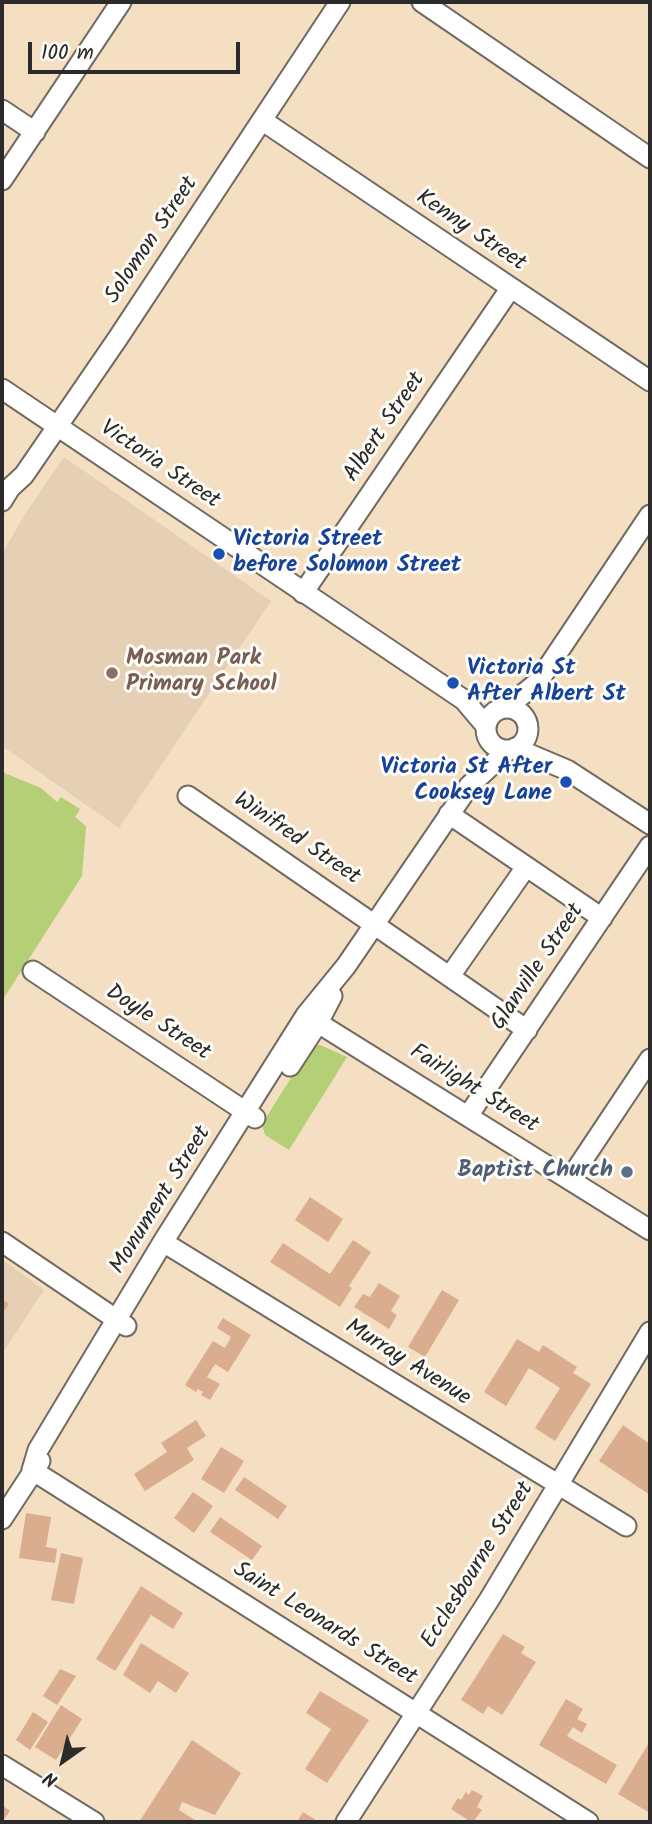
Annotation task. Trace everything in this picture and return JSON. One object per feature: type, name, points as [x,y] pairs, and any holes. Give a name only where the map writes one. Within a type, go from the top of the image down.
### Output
[{"type":"street","points":[[2,180],[121,2]]},
{"type":"street","points":[[422,2],[650,158]]},
{"type":"street","name":"Solomon Street","points":[[2,501],[10,488],[24,475],[340,3]]},
{"type":"street","points":[[2,110],[35,132]]},
{"type":"street","name":"Kenny Street","points":[[262,121],[650,382]]},
{"type":"street","name":"Albert Street","points":[[303,593],[510,289]]},
{"type":"street","name":"Victoria Street","points":[[2,389],[494,720]]},
{"type":"street","points":[[494,720],[538,682],[650,515]]},
{"type":"street","points":[[512,749],[524,741],[538,682]]},
{"type":"street","points":[[494,720],[518,712],[527,726],[567,770]]},
{"type":"street","points":[[494,720],[495,746],[512,749],[567,770],[650,824]]},
{"type":"street","name":"Monument Street","points":[[469,786],[494,720]]},
{"type":"street","name":"Monument Street","points":[[2,1520],[32,1470],[37,1450],[121,1323],[346,966],[469,786],[512,749]]},
{"type":"street","name":"Winifred Street","points":[[188,796],[527,1030]]},
{"type":"street","points":[[449,814],[602,918]]},
{"type":"street","name":"Glanville Street","points":[[468,1116],[650,846]]},
{"type":"street","points":[[450,976],[526,867]]},
{"type":"street","name":"Doyle Street","points":[[33,971],[251,1115]]},
{"type":"street","name":"Fairlight Street","points":[[312,1019],[650,1230]]},
{"type":"street","points":[[570,1179],[650,1059]]},
{"type":"street","points":[[2,1242],[121,1323]]},
{"type":"street","name":"Murray Avenue","points":[[168,1245],[626,1526]]},
{"type":"street","name":"Ecclesbourne Street","points":[[346,1822],[489,1600],[650,1332]]},
{"type":"street","name":"Saint Leonards Street","points":[[32,1470],[588,1822]]},
{"type":"street","points":[[2,1765],[94,1822]]},
{"type":"shaded area","name":"Mosman Park Primary School","points":[[64,457],[271,601],[119,828],[2,746],[2,554],[25,514]]},
{"type":"shaded area","points":[[2,1259],[44,1290],[2,1354]]},
{"type":"green space","points":[[2,772],[41,788],[57,802],[61,797],[80,809],[75,817],[86,826],[82,876],[2,1001]]},
{"type":"green space","points":[[320,1045],[347,1057],[289,1150],[265,1135],[262,1124],[311,1046]]},
{"type":"building","points":[[310,1197],[343,1219],[328,1242],[295,1220]]},
{"type":"building","points":[[353,1240],[371,1252],[349,1286],[352,1288],[340,1307],[270,1262],[283,1243],[330,1274]]},
{"type":"building","points":[[379,1283],[400,1296],[391,1311],[397,1315],[389,1329],[354,1307],[363,1294],[370,1297]]},
{"type":"building","points":[[442,1290],[459,1300],[425,1357],[408,1347]]},
{"type":"building","points":[[2,1299],[9,1304],[2,1314]]},
{"type":"building","points":[[223,1318],[251,1335],[228,1372],[215,1364],[207,1377],[220,1384],[210,1400],[201,1395],[203,1392],[198,1389],[196,1392],[185,1385],[213,1341],[225,1348],[231,1337],[217,1328]]},
{"type":"building","points":[[517,1339],[539,1352],[543,1345],[577,1367],[573,1373],[591,1384],[555,1441],[535,1428],[560,1388],[529,1368],[506,1406],[484,1392]]},
{"type":"building","points":[[196,1420],[206,1436],[187,1448],[194,1460],[145,1491],[134,1474],[167,1452],[161,1443]]},
{"type":"building","points":[[623,1425],[650,1444],[650,1495],[599,1461]]},
{"type":"building","points":[[221,1447],[244,1461],[224,1493],[201,1479]]},
{"type":"building","points":[[244,1477],[287,1506],[278,1519],[235,1490]]},
{"type":"building","points":[[193,1492],[213,1506],[194,1533],[174,1518]]},
{"type":"building","points":[[26,1513],[51,1517],[46,1547],[57,1549],[55,1563],[19,1558]]},
{"type":"building","points":[[220,1517],[262,1546],[252,1560],[210,1532]]},
{"type":"building","points":[[61,1553],[83,1558],[74,1604],[51,1600]]},
{"type":"building","points":[[141,1586],[183,1613],[173,1629],[151,1615],[115,1671],[96,1659]]},
{"type":"building","points":[[503,1634],[525,1647],[521,1653],[536,1662],[502,1715],[488,1706],[483,1714],[461,1700]]},
{"type":"building","points":[[141,1643],[189,1673],[176,1693],[158,1681],[150,1693],[123,1675]]},
{"type":"building","points":[[60,1669],[76,1676],[57,1705],[43,1696]]},
{"type":"building","points":[[320,1691],[369,1720],[327,1783],[305,1769],[331,1729],[306,1713]]},
{"type":"building","points":[[566,1699],[583,1709],[577,1719],[587,1724],[582,1733],[573,1727],[567,1736],[617,1765],[606,1784],[539,1745]]},
{"type":"building","points":[[61,1705],[82,1719],[56,1760],[35,1747]]},
{"type":"building","points":[[33,1712],[48,1722],[30,1750],[16,1740]]},
{"type":"building","points":[[192,1740],[241,1773],[215,1815],[182,1802],[179,1810],[198,1822],[139,1822]]},
{"type":"building","points":[[650,1741],[650,1813],[618,1794]]},
{"type":"building","points":[[472,1790],[483,1796],[477,1807],[482,1810],[471,1822],[451,1809],[458,1798],[461,1800],[466,1792],[469,1795]]},
{"type":"building","points":[[2,1805],[10,1811],[2,1822]]},
{"type":"building","points":[[303,1812],[319,1822],[297,1822]]},
{"type":"place","name":"Victoria Street before Solomon Street","points":[[219,554]]},
{"type":"place","name":"Mosman Park Primary School","points":[[112,673]]},
{"type":"place","name":"Victoria St After Albert St","points":[[453,683]]},
{"type":"place","name":"Victoria St After Cooksey Lane","points":[[566,782]]},
{"type":"place","name":"Baptist Church","points":[[627,1172]]}]
